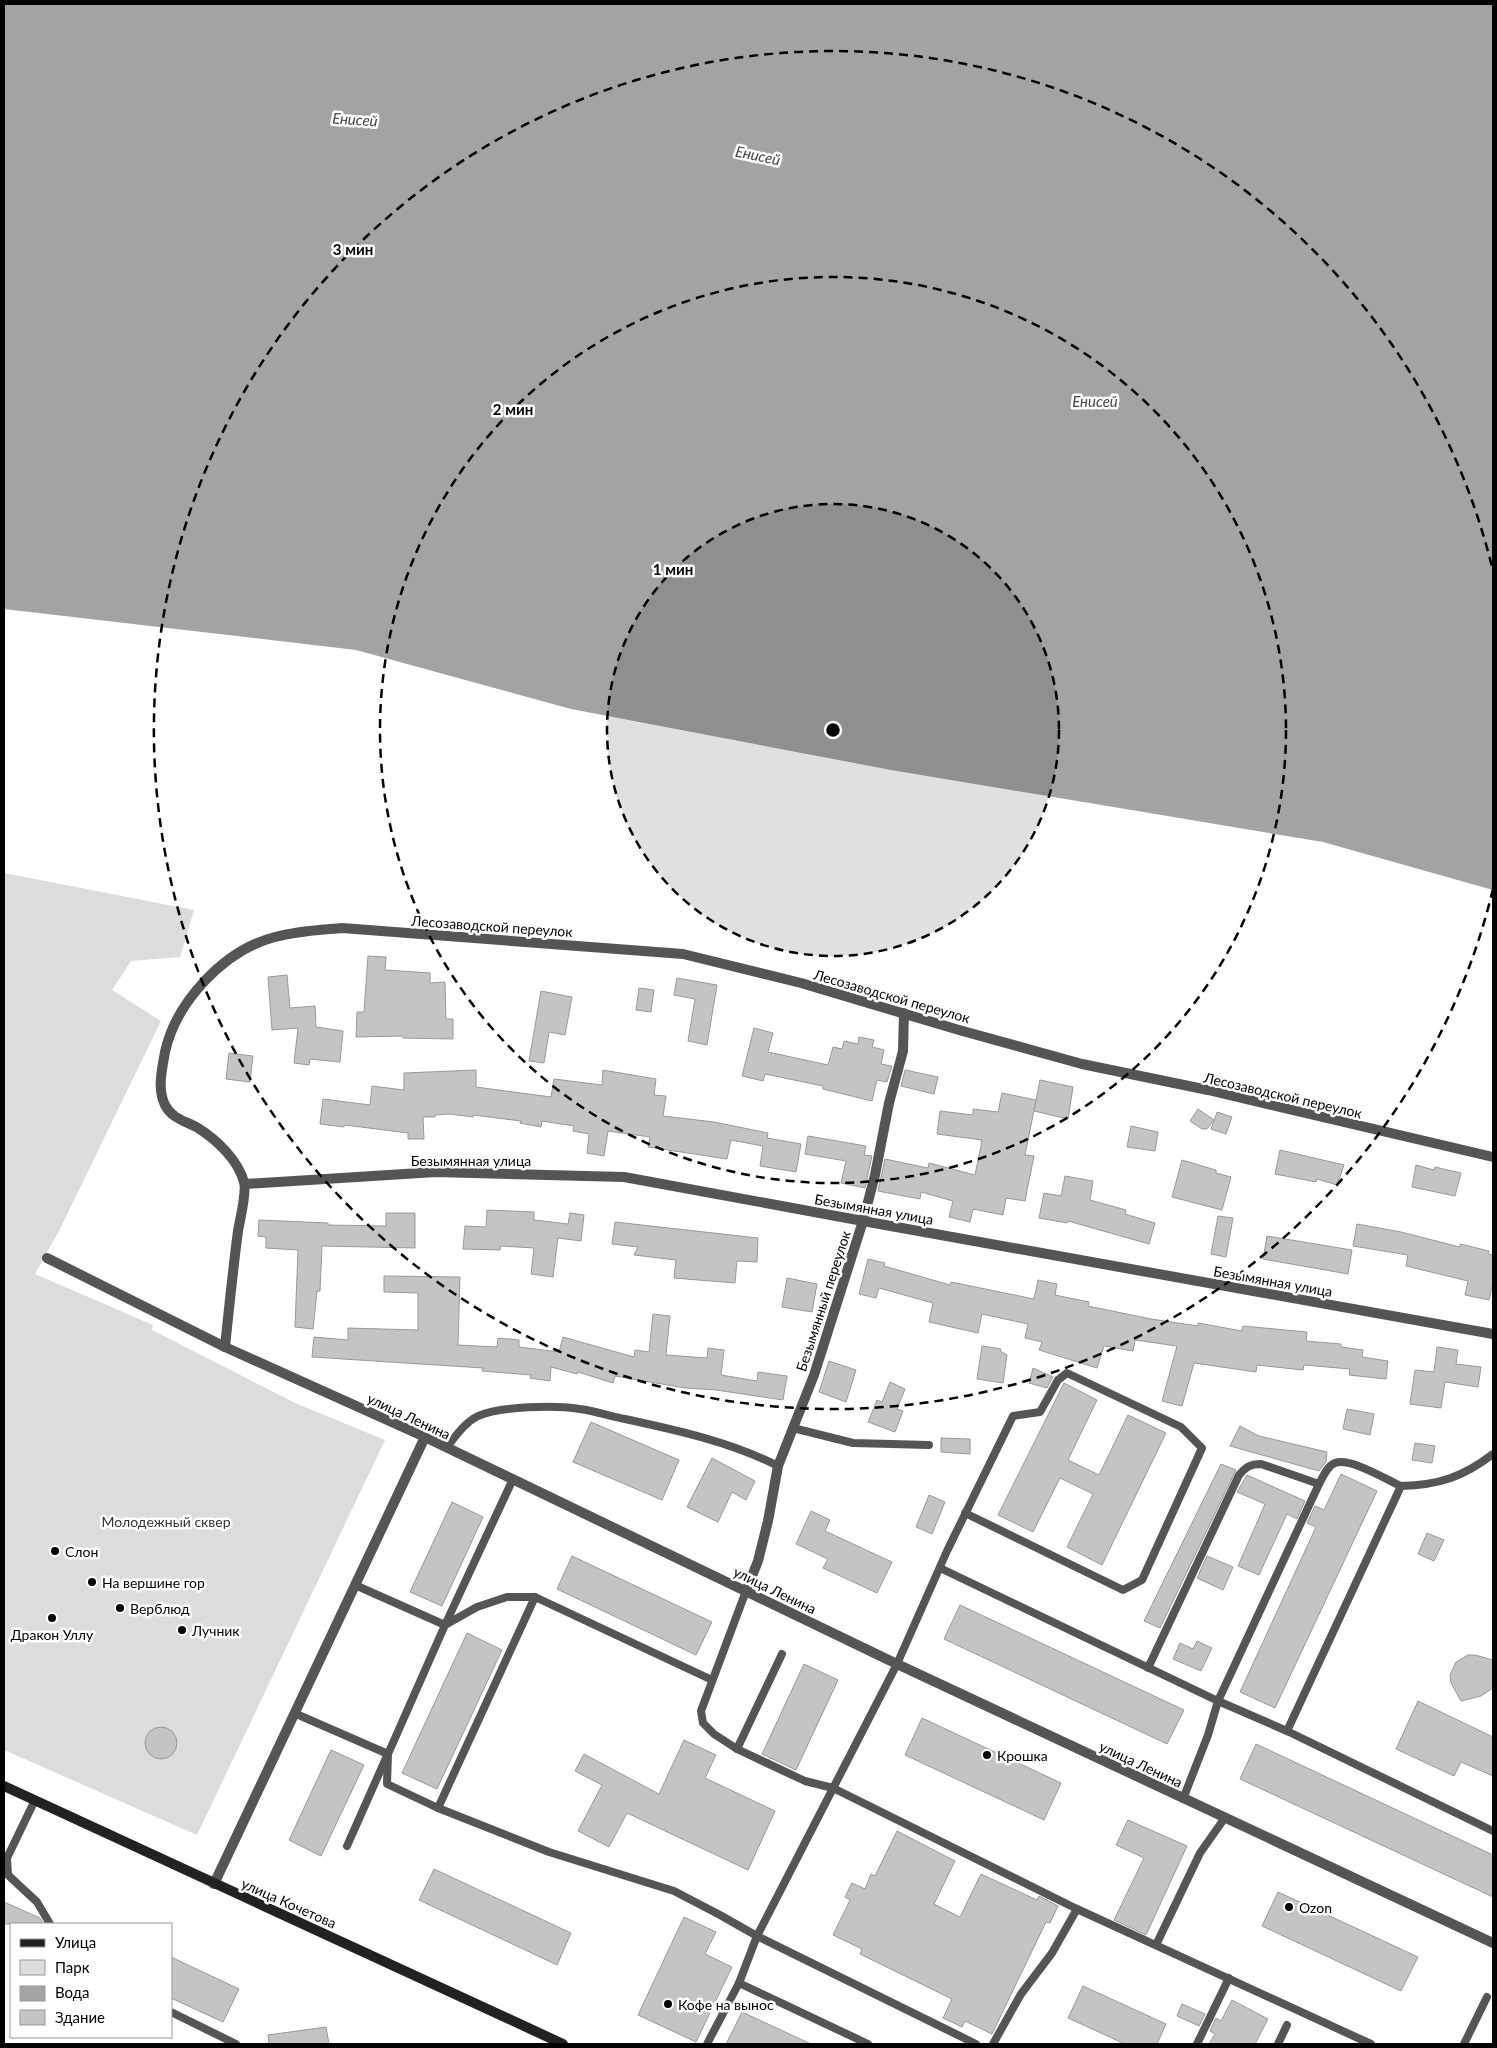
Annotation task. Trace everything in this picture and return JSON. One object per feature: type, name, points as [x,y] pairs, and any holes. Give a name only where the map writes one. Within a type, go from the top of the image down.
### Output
[{"type":"main road","name":"улица Кочетова","points":[[4,1786],[563,2044]]},
{"type":"street","name":"Лесозаводской переулок","points":[[245,1184],[229,1156],[215,1140],[171,1113],[165,1105],[162,1095],[162,1066],[168,1040],[178,1016],[195,992],[213,973],[239,953],[273,937],[305,931],[342,928],[683,954],[801,984],[1082,1064],[1208,1090],[1493,1158]]},
{"type":"street","name":"Безымянный переулок","points":[[746,1591],[758,1561],[768,1521],[778,1466],[814,1375],[863,1221],[875,1175],[888,1103],[903,1051],[904,1013]]},
{"type":"street","name":"Безымянная улица","points":[[245,1184],[436,1172],[624,1176],[863,1221],[1493,1334]]},
{"type":"street","points":[[225,1347],[232,1271],[245,1184]]},
{"type":"street","name":"улица Ленина","points":[[47,1258],[225,1347],[425,1437],[897,1664],[1493,1944]]},
{"type":"street","points":[[214,1884],[425,1437]]},
{"type":"lane","points":[[707,2044],[739,1983],[757,1936],[897,1664],[946,1551],[1013,1416],[1040,1412],[1058,1380],[1067,1373],[1181,1427],[1202,1448],[1142,1580],[1123,1590],[965,1513]]},
{"type":"lane","points":[[446,1448],[469,1421],[480,1415],[533,1407],[560,1407],[581,1409],[655,1425],[759,1456],[778,1466]]},
{"type":"lane","points":[[793,1428],[853,1443],[929,1445]]},
{"type":"lane","points":[[1183,1799],[1208,1735],[1218,1701],[1319,1484],[1328,1469],[1334,1463],[1348,1461],[1401,1486],[1424,1485],[1451,1479],[1475,1468],[1493,1454]]},
{"type":"lane","points":[[1148,1668],[1239,1475],[1245,1468],[1251,1464],[1260,1464],[1319,1484]]},
{"type":"lane","points":[[347,1846],[445,1625],[513,1479]]},
{"type":"lane","points":[[1287,1731],[1401,1486]]},
{"type":"lane","points":[[940,1568],[1218,1701],[1287,1731],[1493,1831]]},
{"type":"lane","points":[[355,1585],[445,1625]]},
{"type":"lane","points":[[746,1591],[701,1711],[703,1723],[714,1734],[737,1749],[805,1781],[833,1788],[1077,1909],[1372,2044]]},
{"type":"lane","points":[[445,1625],[477,1607],[507,1597],[535,1598],[712,1680]]},
{"type":"lane","points":[[438,1808],[535,1598]]},
{"type":"lane","points":[[737,1749],[782,1654]]},
{"type":"lane","points":[[294,1712],[388,1754]]},
{"type":"lane","points":[[388,1754],[387,1784],[438,1808],[549,1852],[674,1892],[757,1936],[976,2044]]},
{"type":"lane","points":[[35,1800],[7,1858],[6,1878],[37,1902],[49,1923]]},
{"type":"lane","points":[[1156,1945],[1200,1853],[1224,1818]]},
{"type":"lane","points":[[993,2044],[1021,1994],[1052,1953],[1077,1909]]},
{"type":"lane","points":[[1197,2044],[1229,1978]]},
{"type":"lane","points":[[739,1983],[868,2044]]},
{"type":"lane","points":[[1464,2044],[1487,1997]]},
{"type":"lane","points":[[172,2012],[236,2044]]},
{"type":"lane","points":[[1278,2044],[1287,2025]]},
{"type":"green space","name":"Молодежный сквер","points":[[4,873],[194,910],[180,957],[131,961],[112,990],[161,1021],[60,1229],[35,1274],[153,1325],[152,1330],[295,1403],[385,1440],[197,1835],[4,1750]]},
{"type":"water","name":"Енисей","points":[[4,4],[1493,4],[1493,890],[1323,842],[891,770],[571,709],[356,650],[4,609]]},
{"type":"building","points":[[368,956],[386,957],[385,970],[430,973],[430,983],[445,982],[446,1019],[453,1019],[453,1039],[403,1038],[403,1036],[356,1037],[357,1012],[364,1012]]},
{"type":"building","points":[[287,975],[290,1008],[315,1006],[316,1027],[343,1031],[340,1062],[310,1059],[309,1065],[294,1063],[298,1028],[272,1030],[268,977]]},
{"type":"building","points":[[677,978],[717,985],[707,1045],[688,1041],[695,999],[674,995]]},
{"type":"building","points":[[639,988],[654,990],[651,1012],[636,1010]]},
{"type":"building","points":[[541,991],[572,997],[565,1035],[549,1032],[544,1063],[529,1061]]},
{"type":"building","points":[[754,1028],[773,1033],[768,1052],[828,1065],[833,1047],[842,1049],[844,1041],[858,1044],[859,1037],[874,1040],[872,1047],[884,1050],[881,1064],[892,1066],[887,1082],[877,1080],[872,1101],[823,1089],[823,1086],[765,1074],[763,1081],[742,1076]]},
{"type":"building","points":[[229,1053],[253,1056],[250,1082],[226,1079]]},
{"type":"building","points":[[476,1070],[476,1087],[551,1097],[554,1079],[602,1085],[603,1070],[656,1079],[654,1095],[666,1096],[663,1116],[714,1122],[768,1133],[767,1138],[801,1144],[796,1172],[760,1166],[763,1146],[731,1140],[727,1159],[648,1147],[650,1137],[608,1131],[604,1156],[587,1153],[589,1134],[573,1131],[574,1126],[542,1121],[541,1127],[520,1123],[521,1121],[473,1115],[473,1117],[450,1114],[435,1115],[435,1117],[423,1117],[424,1139],[408,1139],[408,1133],[345,1125],[344,1127],[320,1124],[323,1099],[370,1105],[372,1086],[404,1090],[404,1073]]},
{"type":"building","points":[[905,1070],[938,1077],[934,1094],[901,1086]]},
{"type":"building","points":[[1040,1080],[1073,1087],[1068,1119],[1034,1111]]},
{"type":"building","points":[[1002,1093],[1036,1100],[1025,1155],[1034,1156],[1025,1201],[1006,1198],[1003,1215],[973,1209],[970,1222],[949,1217],[953,1201],[921,1192],[920,1199],[878,1191],[885,1159],[928,1168],[929,1163],[975,1175],[982,1140],[937,1134],[940,1111],[973,1115],[973,1109],[998,1112]]},
{"type":"building","points":[[1198,1109],[1214,1120],[1207,1129],[1202,1129],[1190,1121]]},
{"type":"building","points":[[1217,1112],[1232,1117],[1226,1134],[1211,1129]]},
{"type":"building","points":[[1131,1126],[1158,1132],[1155,1151],[1127,1147]]},
{"type":"building","points":[[808,1136],[866,1146],[864,1155],[872,1156],[865,1188],[841,1183],[846,1161],[805,1154]]},
{"type":"building","points":[[1280,1150],[1344,1165],[1337,1185],[1317,1179],[1316,1182],[1275,1174]]},
{"type":"building","points":[[1182,1160],[1216,1170],[1216,1173],[1231,1177],[1222,1210],[1172,1197]]},
{"type":"building","points":[[1416,1165],[1434,1170],[1435,1167],[1461,1173],[1455,1196],[1412,1187]]},
{"type":"building","points":[[1065,1176],[1093,1181],[1090,1200],[1126,1210],[1125,1214],[1155,1223],[1149,1244],[1068,1221],[1067,1223],[1039,1218],[1044,1193],[1061,1196]]},
{"type":"building","points":[[487,1210],[534,1212],[534,1220],[568,1224],[570,1213],[584,1215],[581,1241],[558,1238],[553,1277],[531,1274],[534,1248],[501,1246],[500,1250],[463,1249],[465,1226],[486,1227]]},
{"type":"building","points":[[386,1213],[415,1213],[415,1248],[322,1246],[320,1291],[317,1291],[313,1329],[295,1327],[298,1250],[266,1248],[266,1237],[258,1236],[259,1220],[328,1223],[328,1225],[386,1226]]},
{"type":"building","points":[[1218,1216],[1233,1218],[1226,1257],[1211,1254]]},
{"type":"building","points":[[615,1222],[758,1238],[757,1262],[737,1261],[735,1283],[674,1278],[676,1260],[634,1255],[638,1247],[612,1244]]},
{"type":"building","points":[[1357,1224],[1401,1232],[1460,1247],[1460,1244],[1489,1251],[1488,1254],[1493,1255],[1493,1282],[1489,1300],[1465,1295],[1468,1281],[1406,1266],[1408,1255],[1353,1246]]},
{"type":"building","points":[[1267,1236],[1352,1250],[1348,1274],[1263,1259]]},
{"type":"building","points":[[868,1259],[885,1263],[884,1266],[950,1285],[951,1282],[1034,1299],[1038,1280],[1057,1284],[1055,1295],[1089,1302],[1088,1306],[1151,1319],[1198,1326],[1198,1323],[1242,1331],[1243,1326],[1307,1332],[1306,1341],[1341,1344],[1341,1347],[1363,1350],[1362,1357],[1388,1361],[1386,1379],[1349,1375],[1350,1369],[1304,1365],[1303,1370],[1257,1365],[1256,1372],[1194,1363],[1182,1406],[1162,1401],[1177,1346],[1135,1340],[1133,1351],[1104,1346],[1097,1368],[1039,1350],[1042,1342],[1025,1338],[1028,1324],[982,1314],[978,1333],[929,1322],[933,1303],[879,1288],[876,1298],[859,1294]]},
{"type":"building","points":[[384,1276],[460,1277],[458,1345],[497,1347],[498,1338],[519,1340],[519,1347],[559,1352],[563,1337],[634,1357],[635,1350],[649,1352],[653,1314],[670,1316],[666,1355],[707,1358],[708,1348],[724,1350],[721,1375],[757,1381],[758,1372],[787,1376],[783,1400],[716,1390],[685,1388],[615,1376],[613,1383],[578,1372],[577,1374],[551,1367],[550,1381],[530,1378],[531,1375],[482,1371],[483,1368],[312,1357],[314,1337],[348,1340],[348,1328],[418,1330],[418,1293],[384,1292]]},
{"type":"building","points":[[787,1278],[817,1284],[812,1312],[782,1307]]},
{"type":"building","points":[[982,1346],[1001,1349],[1000,1351],[1007,1355],[1003,1383],[977,1379]]},
{"type":"building","points":[[1437,1347],[1458,1350],[1456,1364],[1481,1367],[1478,1387],[1445,1382],[1441,1408],[1410,1404],[1415,1370],[1434,1372]]},
{"type":"building","points":[[829,1361],[856,1370],[846,1402],[819,1392]]},
{"type":"building","points":[[1033,1368],[1053,1377],[1047,1388],[1029,1383]]},
{"type":"building","points":[[890,1382],[905,1389],[897,1409],[903,1411],[895,1432],[868,1422],[877,1400],[882,1402]]},
{"type":"building","points":[[1064,1383],[1097,1400],[1068,1460],[1099,1475],[1128,1415],[1166,1433],[1102,1565],[1067,1547],[1093,1494],[1060,1478],[1033,1532],[998,1515]]},
{"type":"building","points":[[1347,1409],[1374,1414],[1370,1435],[1343,1429]]},
{"type":"building","points":[[591,1422],[679,1460],[662,1500],[573,1462]]},
{"type":"building","points":[[1240,1426],[1259,1436],[1327,1452],[1326,1462],[1319,1471],[1230,1446]]},
{"type":"building","points":[[941,1438],[970,1439],[970,1454],[941,1452]]},
{"type":"building","points":[[1415,1443],[1435,1446],[1432,1463],[1412,1460]]},
{"type":"building","points":[[712,1458],[755,1481],[746,1500],[732,1492],[718,1522],[687,1507]]},
{"type":"building","points":[[1221,1464],[1236,1470],[1160,1628],[1144,1621]]},
{"type":"building","points":[[1341,1474],[1377,1491],[1275,1708],[1240,1692],[1316,1527],[1307,1523],[1315,1506],[1324,1510]]},
{"type":"building","points":[[1247,1475],[1305,1501],[1297,1519],[1287,1514],[1259,1575],[1238,1566],[1265,1504],[1237,1492]]},
{"type":"building","points":[[929,1495],[945,1502],[932,1534],[916,1527]]},
{"type":"building","points":[[452,1502],[483,1517],[442,1606],[410,1592]]},
{"type":"building","points":[[811,1511],[830,1520],[825,1531],[892,1562],[877,1593],[823,1568],[828,1559],[796,1544]]},
{"type":"building","points":[[1427,1533],[1444,1540],[1434,1561],[1418,1554]]},
{"type":"building","points":[[572,1556],[712,1622],[696,1655],[557,1589]]},
{"type":"building","points":[[1207,1556],[1233,1567],[1223,1590],[1197,1578]]},
{"type":"building","points":[[960,1605],[1184,1710],[1167,1744],[944,1639]]},
{"type":"building","points":[[467,1633],[502,1650],[437,1789],[402,1773]]},
{"type":"building","points":[[1197,1641],[1212,1648],[1201,1671],[1173,1659],[1180,1643],[1193,1649]]},
{"type":"building","points":[[1468,1655],[1493,1660],[1493,1688],[1481,1696],[1461,1701],[1451,1683],[1450,1675],[1456,1662]]},
{"type":"building","points":[[804,1664],[838,1680],[796,1770],[762,1754]]},
{"type":"building","points":[[1418,1701],[1493,1737],[1493,1776],[1461,1762],[1454,1776],[1396,1749]]},
{"type":"building","points":[[922,1718],[1061,1783],[1044,1820],[905,1755]]},
{"type":"building","points":[[161,1727],[167,1728],[172,1732],[176,1737],[176,1749],[172,1754],[167,1758],[161,1759],[155,1758],[150,1754],[146,1749],[145,1743],[146,1737],[150,1732],[155,1728]]},
{"type":"building","points":[[684,1740],[716,1755],[705,1778],[775,1811],[748,1870],[627,1813],[609,1847],[578,1831],[602,1785],[575,1771],[584,1754],[659,1794]]},
{"type":"building","points":[[1256,1744],[1493,1855],[1493,1897],[1240,1779]]},
{"type":"building","points":[[331,1750],[364,1765],[321,1856],[289,1840]]},
{"type":"building","points":[[1128,1820],[1187,1846],[1146,1935],[1114,1920],[1144,1858],[1116,1845]]},
{"type":"building","points":[[897,1831],[955,1861],[934,1904],[960,1917],[981,1874],[1037,1900],[1039,1896],[1058,1906],[1050,1923],[1046,1922],[992,2034],[965,2021],[962,2027],[943,2018],[952,1999],[860,1954],[862,1949],[833,1935],[850,1900],[845,1897],[852,1883],[865,1889],[871,1874],[875,1876]]},
{"type":"building","points":[[434,1869],[571,1933],[557,1965],[419,1900]]},
{"type":"building","points":[[1278,1892],[1418,1957],[1401,1991],[1262,1926]]},
{"type":"building","points":[[4,1902],[40,1918],[43,1923],[10,1923],[4,1924]]},
{"type":"building","points":[[684,1917],[716,1932],[705,1954],[732,1967],[696,2042],[638,2015]]},
{"type":"building","points":[[172,1957],[239,1989],[223,2022],[172,1998]]},
{"type":"building","points":[[1083,1986],[1166,2024],[1157,2044],[1125,2044],[1068,2018]]},
{"type":"building","points":[[1232,2000],[1268,2019],[1255,2044],[1209,2044],[1215,2034],[1210,2031],[1216,2018],[1221,2021]]},
{"type":"building","points":[[1182,2004],[1205,2014],[1199,2026],[1177,2016]]},
{"type":"building","points":[[742,2012],[811,2044],[726,2044]]},
{"type":"building","points":[[326,2027],[329,2044],[269,2044],[268,2035]]},
{"type":"place","name":"Слон","points":[[55,1551]]},
{"type":"place","name":"На вершине гор","points":[[92,1582]]},
{"type":"place","name":"Верблюд","points":[[120,1608]]},
{"type":"place","name":"Дракон Уллу","points":[[52,1618]]},
{"type":"place","name":"Лучник","points":[[182,1630]]},
{"type":"place","name":"Крошка","points":[[987,1755]]},
{"type":"place","name":"Ozon","points":[[1289,1907]]},
{"type":"place","name":"Кофе на вынос","points":[[668,2004]]}]
